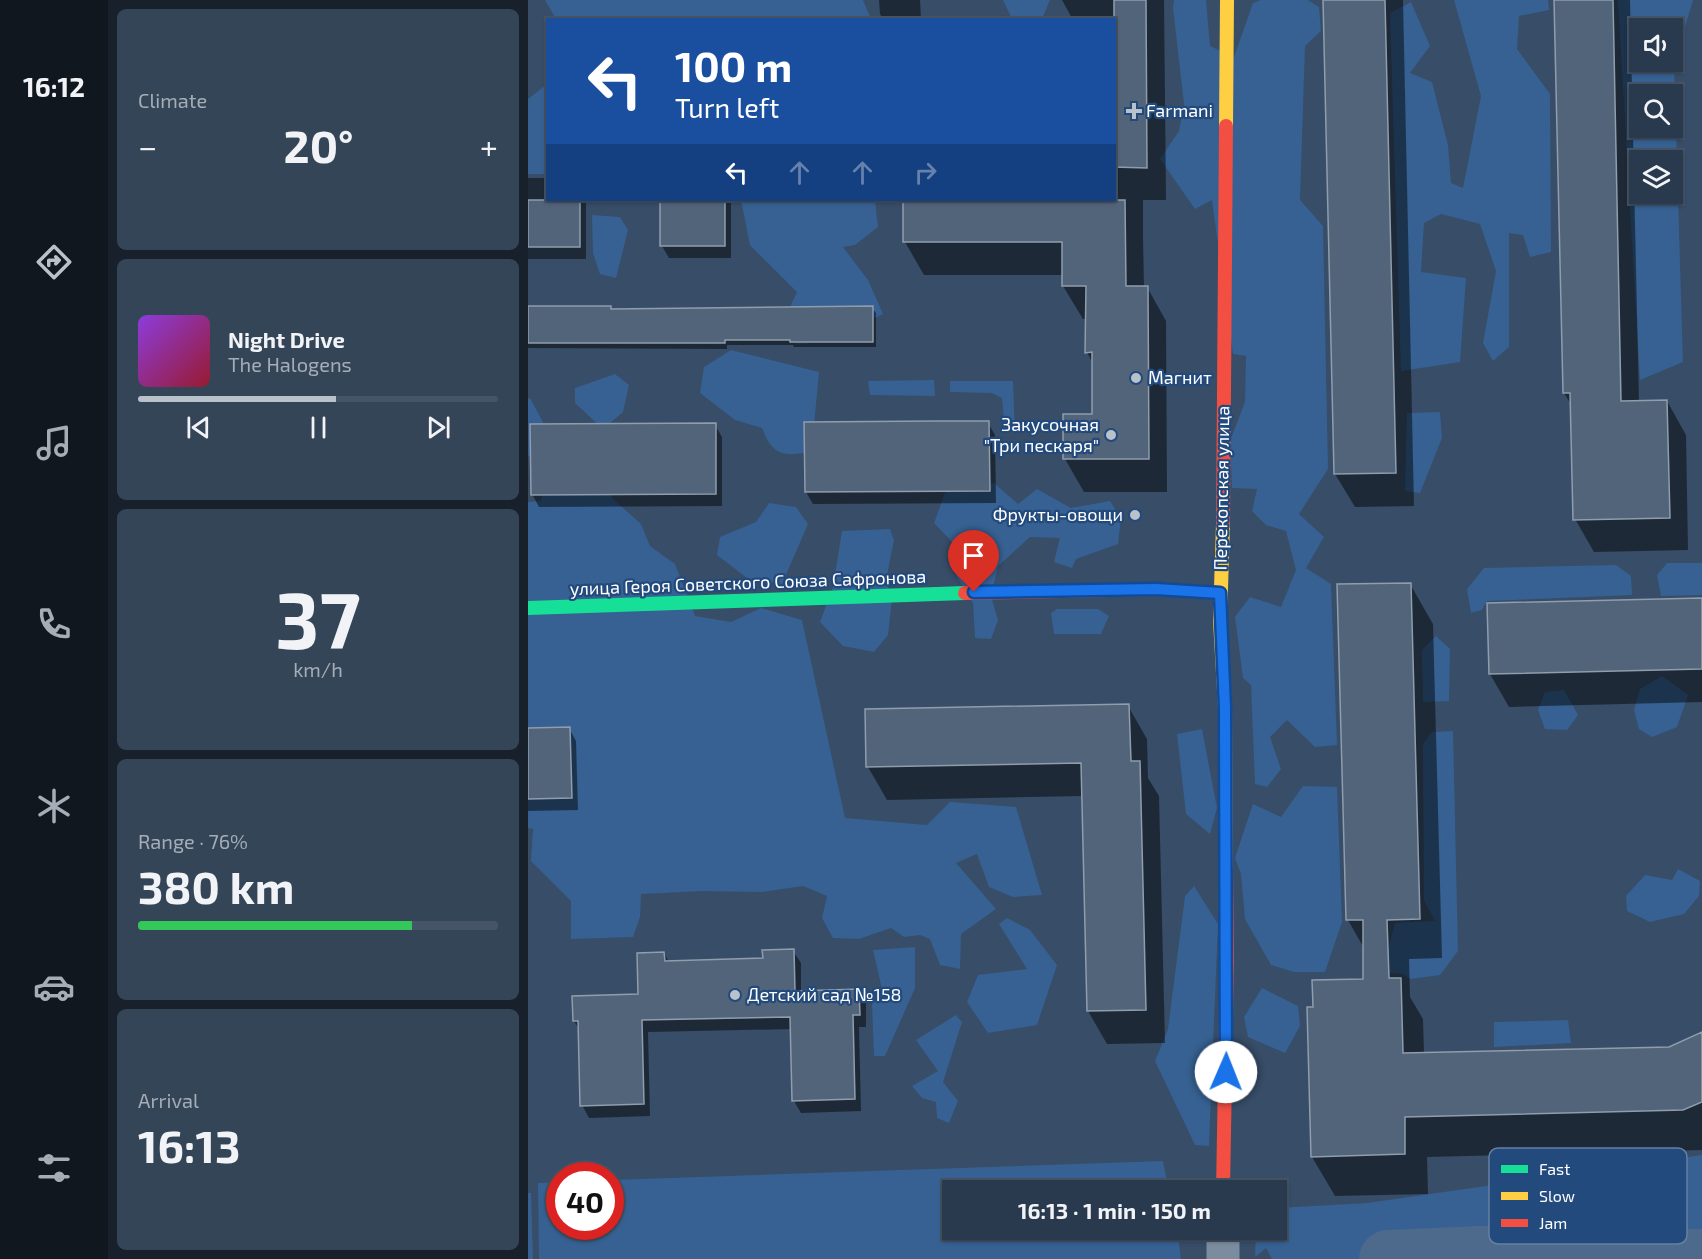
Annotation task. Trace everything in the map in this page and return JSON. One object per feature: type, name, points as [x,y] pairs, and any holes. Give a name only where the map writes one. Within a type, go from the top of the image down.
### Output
[{"type":"street","name":"Перекопская улица","points":[[1223,1180],[1227,960],[1225,708],[1220,593],[1223,512],[1227,0]]},
{"type":"street","name":"улица Героя Советского Союза Сафронова","points":[[528,608],[1043,590],[1156,589],[1220,593]]},
{"type":"street","points":[[1223,1240],[1223,1259]]},
{"type":"shaded area","points":[[545,0],[863,0],[871,18],[555,18]]},
{"type":"shaded area","points":[[1003,0],[1050,0],[1042,18],[1012,18]]},
{"type":"shaded area","points":[[1174,0],[1206,0],[1210,46],[1234,57],[1253,3],[1261,0],[1308,0],[1319,7],[1321,31],[1305,46],[1300,200],[1323,226],[1328,469],[1299,514],[1324,537],[1306,568],[1331,584],[1337,745],[1315,747],[1287,720],[1270,737],[1281,769],[1267,787],[1255,784],[1251,685],[1243,678],[1235,617],[1250,597],[1281,607],[1296,570],[1286,531],[1266,525],[1252,511],[1257,489],[1232,488],[1230,441],[1245,402],[1246,356],[1233,354],[1212,200],[1195,209],[1160,159],[1179,131],[1184,104]]},
{"type":"shaded area","points":[[1454,0],[1548,0],[1549,10],[1519,16],[1517,49],[1550,94],[1551,252],[1530,257],[1523,235],[1509,233],[1509,347],[1493,361],[1483,343],[1496,271],[1480,224],[1441,214],[1424,223],[1421,272],[1466,278],[1460,362],[1401,371],[1390,13],[1411,2],[1430,46],[1410,73],[1432,82],[1448,145],[1451,183],[1463,188],[1481,96]]},
{"type":"shaded area","points":[[1618,0],[1693,0],[1683,34],[1683,18],[1629,18],[1629,72],[1674,72],[1675,84],[1629,84],[1629,138],[1676,138],[1677,150],[1629,150],[1629,190]]},
{"type":"shaded area","points":[[546,85],[546,174],[528,174],[528,99]]},
{"type":"shaded area","points":[[741,201],[875,201],[878,227],[855,245],[843,247],[868,280],[883,314],[873,319],[814,319],[807,344],[797,344],[791,305],[797,292],[750,245]]},
{"type":"shaded area","points":[[1630,204],[1678,204],[1683,362],[1640,380]]},
{"type":"shaded area","points":[[592,215],[620,217],[628,230],[616,278],[600,274],[593,253]]},
{"type":"shaded area","points":[[731,350],[819,372],[813,436],[804,453],[788,454],[777,451],[762,428],[735,420],[700,393],[704,367]]},
{"type":"shaded area","points":[[615,374],[629,385],[623,412],[603,429],[575,403],[575,388]]},
{"type":"shaded area","points":[[934,380],[935,396],[870,395],[868,381]]},
{"type":"shaded area","points":[[950,381],[1013,381],[1015,433],[1005,432],[1002,398],[992,393],[950,392]]},
{"type":"shaded area","points":[[530,398],[553,441],[528,457],[528,399]]},
{"type":"shaded area","points":[[1440,412],[1442,438],[1420,493],[1405,491],[1407,413]]},
{"type":"shaded area","points":[[606,480],[613,499],[641,524],[650,546],[675,564],[695,616],[731,622],[761,608],[802,620],[845,818],[927,825],[950,802],[1016,807],[1042,895],[1013,897],[989,887],[977,854],[956,863],[996,909],[961,934],[960,969],[940,965],[930,939],[920,935],[904,937],[891,928],[859,939],[833,938],[822,918],[827,896],[803,886],[762,892],[702,891],[641,894],[640,917],[633,937],[571,939],[571,901],[531,861],[533,829],[528,828],[528,502],[541,501],[545,481]]},
{"type":"shaded area","points":[[949,482],[994,483],[1018,504],[1037,489],[1071,508],[1110,501],[1121,518],[1118,544],[1076,559],[1072,568],[1054,562],[1060,538],[1030,537],[998,566],[991,596],[998,620],[991,639],[975,638],[973,603],[956,575],[958,548],[934,523]]},
{"type":"shaded area","points":[[769,503],[796,507],[808,524],[782,584],[747,578],[717,555],[720,537],[756,522]]},
{"type":"shaded area","points":[[890,529],[894,540],[886,580],[892,599],[888,635],[874,652],[843,646],[820,622],[833,587],[842,531]]},
{"type":"shaded area","points":[[1667,563],[1702,563],[1702,595],[1661,596],[1657,575]]},
{"type":"shaded area","points":[[1616,565],[1631,576],[1632,595],[1487,601],[1482,610],[1471,613],[1467,589],[1484,568]]},
{"type":"shaded area","points":[[1057,609],[1098,609],[1109,616],[1101,634],[1054,634],[1051,613]]},
{"type":"shaded area","points":[[1436,636],[1450,649],[1449,701],[1423,702],[1422,650]]},
{"type":"shaded area","points":[[1662,676],[1688,695],[1677,727],[1652,737],[1639,729],[1634,710],[1640,689]]},
{"type":"shaded area","points":[[1564,690],[1578,715],[1567,730],[1545,729],[1538,710],[1545,692]]},
{"type":"shaded area","points":[[1202,729],[1217,808],[1210,834],[1186,814],[1177,734]]},
{"type":"shaded area","points":[[1453,731],[1458,951],[1440,975],[1411,979],[1403,974],[1382,972],[1395,923],[1435,921],[1424,900],[1423,744],[1432,732]]},
{"type":"shaded area","points":[[1303,786],[1337,787],[1342,922],[1325,972],[1294,972],[1271,965],[1245,919],[1241,874],[1235,858],[1253,804],[1281,817]]},
{"type":"shaded area","points":[[1678,869],[1700,881],[1699,896],[1684,914],[1650,922],[1627,911],[1626,896],[1645,875],[1672,880]]},
{"type":"shaded area","points":[[1194,886],[1218,924],[1209,1146],[1195,1145],[1155,1061],[1168,1029],[1185,896]]},
{"type":"shaded area","points":[[1007,918],[1030,930],[1057,965],[1037,1025],[988,1033],[967,1002],[978,975],[1027,969],[999,924]]},
{"type":"shaded area","points":[[915,947],[915,988],[885,1056],[874,1056],[872,1004],[882,989],[873,950]]},
{"type":"shaded area","points":[[1262,988],[1298,1006],[1300,1026],[1285,1053],[1248,1037],[1244,1017]]},
{"type":"shaded area","points":[[956,1015],[962,1022],[943,1082],[958,1101],[949,1123],[937,1118],[936,1102],[922,1098],[912,1086],[938,1071],[916,1040]]},
{"type":"shaded area","points":[[1568,1020],[1571,1043],[1494,1047],[1494,1022]]},
{"type":"shaded area","points":[[1702,1155],[1702,1259],[1272,1259],[1266,1248],[1255,1257],[1256,1240],[1287,1240],[1287,1207],[1367,1203],[1489,1186],[1489,1244],[1687,1244],[1687,1157]]},
{"type":"shaded area","points":[[1163,1161],[1167,1180],[942,1180],[942,1240],[1178,1240],[1181,1259],[539,1259],[538,1183],[546,1183],[546,1240],[624,1240],[624,1180]]},
{"type":"shaded area","points":[[528,1193],[531,1193],[533,1259],[528,1259]]},
{"type":"building","points":[[1114,0],[1146,0],[1147,168],[1116,167],[1116,18],[1114,18]]},
{"type":"building","points":[[1323,0],[1385,0],[1396,473],[1334,474]]},
{"type":"building","points":[[1554,0],[1613,0],[1621,401],[1667,400],[1670,518],[1573,520],[1570,393],[1563,393]]},
{"type":"building","points":[[528,200],[580,201],[580,247],[528,247]]},
{"type":"building","points":[[1125,200],[1126,286],[1148,286],[1149,459],[1063,459],[1063,414],[1092,414],[1092,352],[1085,353],[1086,286],[1062,286],[1062,242],[903,242],[903,201]]},
{"type":"building","points":[[660,201],[725,201],[725,246],[660,246]]},
{"type":"building","points":[[528,306],[611,306],[611,309],[873,306],[873,342],[725,340],[725,343],[528,343]]},
{"type":"building","points":[[989,421],[990,491],[805,492],[804,422]]},
{"type":"building","points":[[716,423],[716,494],[531,495],[530,424]]},
{"type":"building","points":[[1411,583],[1420,919],[1387,920],[1389,978],[1401,978],[1403,1053],[1669,1047],[1702,1032],[1702,1102],[1683,1110],[1405,1117],[1405,1154],[1311,1157],[1307,1007],[1313,1007],[1312,980],[1363,979],[1363,920],[1346,920],[1337,584]]},
{"type":"building","points":[[1702,598],[1702,669],[1489,674],[1487,603]]},
{"type":"building","points":[[1129,704],[1131,761],[1140,761],[1146,1010],[1087,1011],[1081,763],[866,767],[865,709]]},
{"type":"building","points":[[570,727],[572,798],[528,799],[528,728]]},
{"type":"building","points":[[794,949],[795,991],[859,989],[860,1015],[853,1015],[855,1099],[792,1101],[790,1017],[642,1020],[644,1104],[580,1106],[578,1021],[573,1021],[572,996],[638,994],[637,953],[664,952],[665,961],[763,958],[762,950]]},
{"type":"waterway","points":[[1388,1259],[1479,1255],[1702,1258]]},
{"type":"traffic: fast","points":[[528,608],[965,593]]},
{"type":"traffic: slow","points":[[1226,126],[1227,0]]},
{"type":"traffic: slow","points":[[1223,524],[1220,620],[1225,708],[1226,870]]},
{"type":"traffic: jam","points":[[1223,524],[1226,126]]},
{"type":"traffic: jam","points":[[965,593],[1156,589],[1220,593]]},
{"type":"traffic: jam","points":[[1223,1180],[1227,960],[1226,870]]},
{"type":"place","name":"Farmani","points":[[1134,111]]},
{"type":"place","name":"Магнит","points":[[1136,378]]},
{"type":"place","name":"Закусочная \"Три пескаря\"","points":[[1111,435]]},
{"type":"place","name":"Фрукты-овощи","points":[[1135,515]]},
{"type":"place","name":"Детский сад №158","points":[[735,995]]},
{"type":"route","points":[[974,592],[1156,589],[1220,593],[1225,708],[1226,1072]]}]
